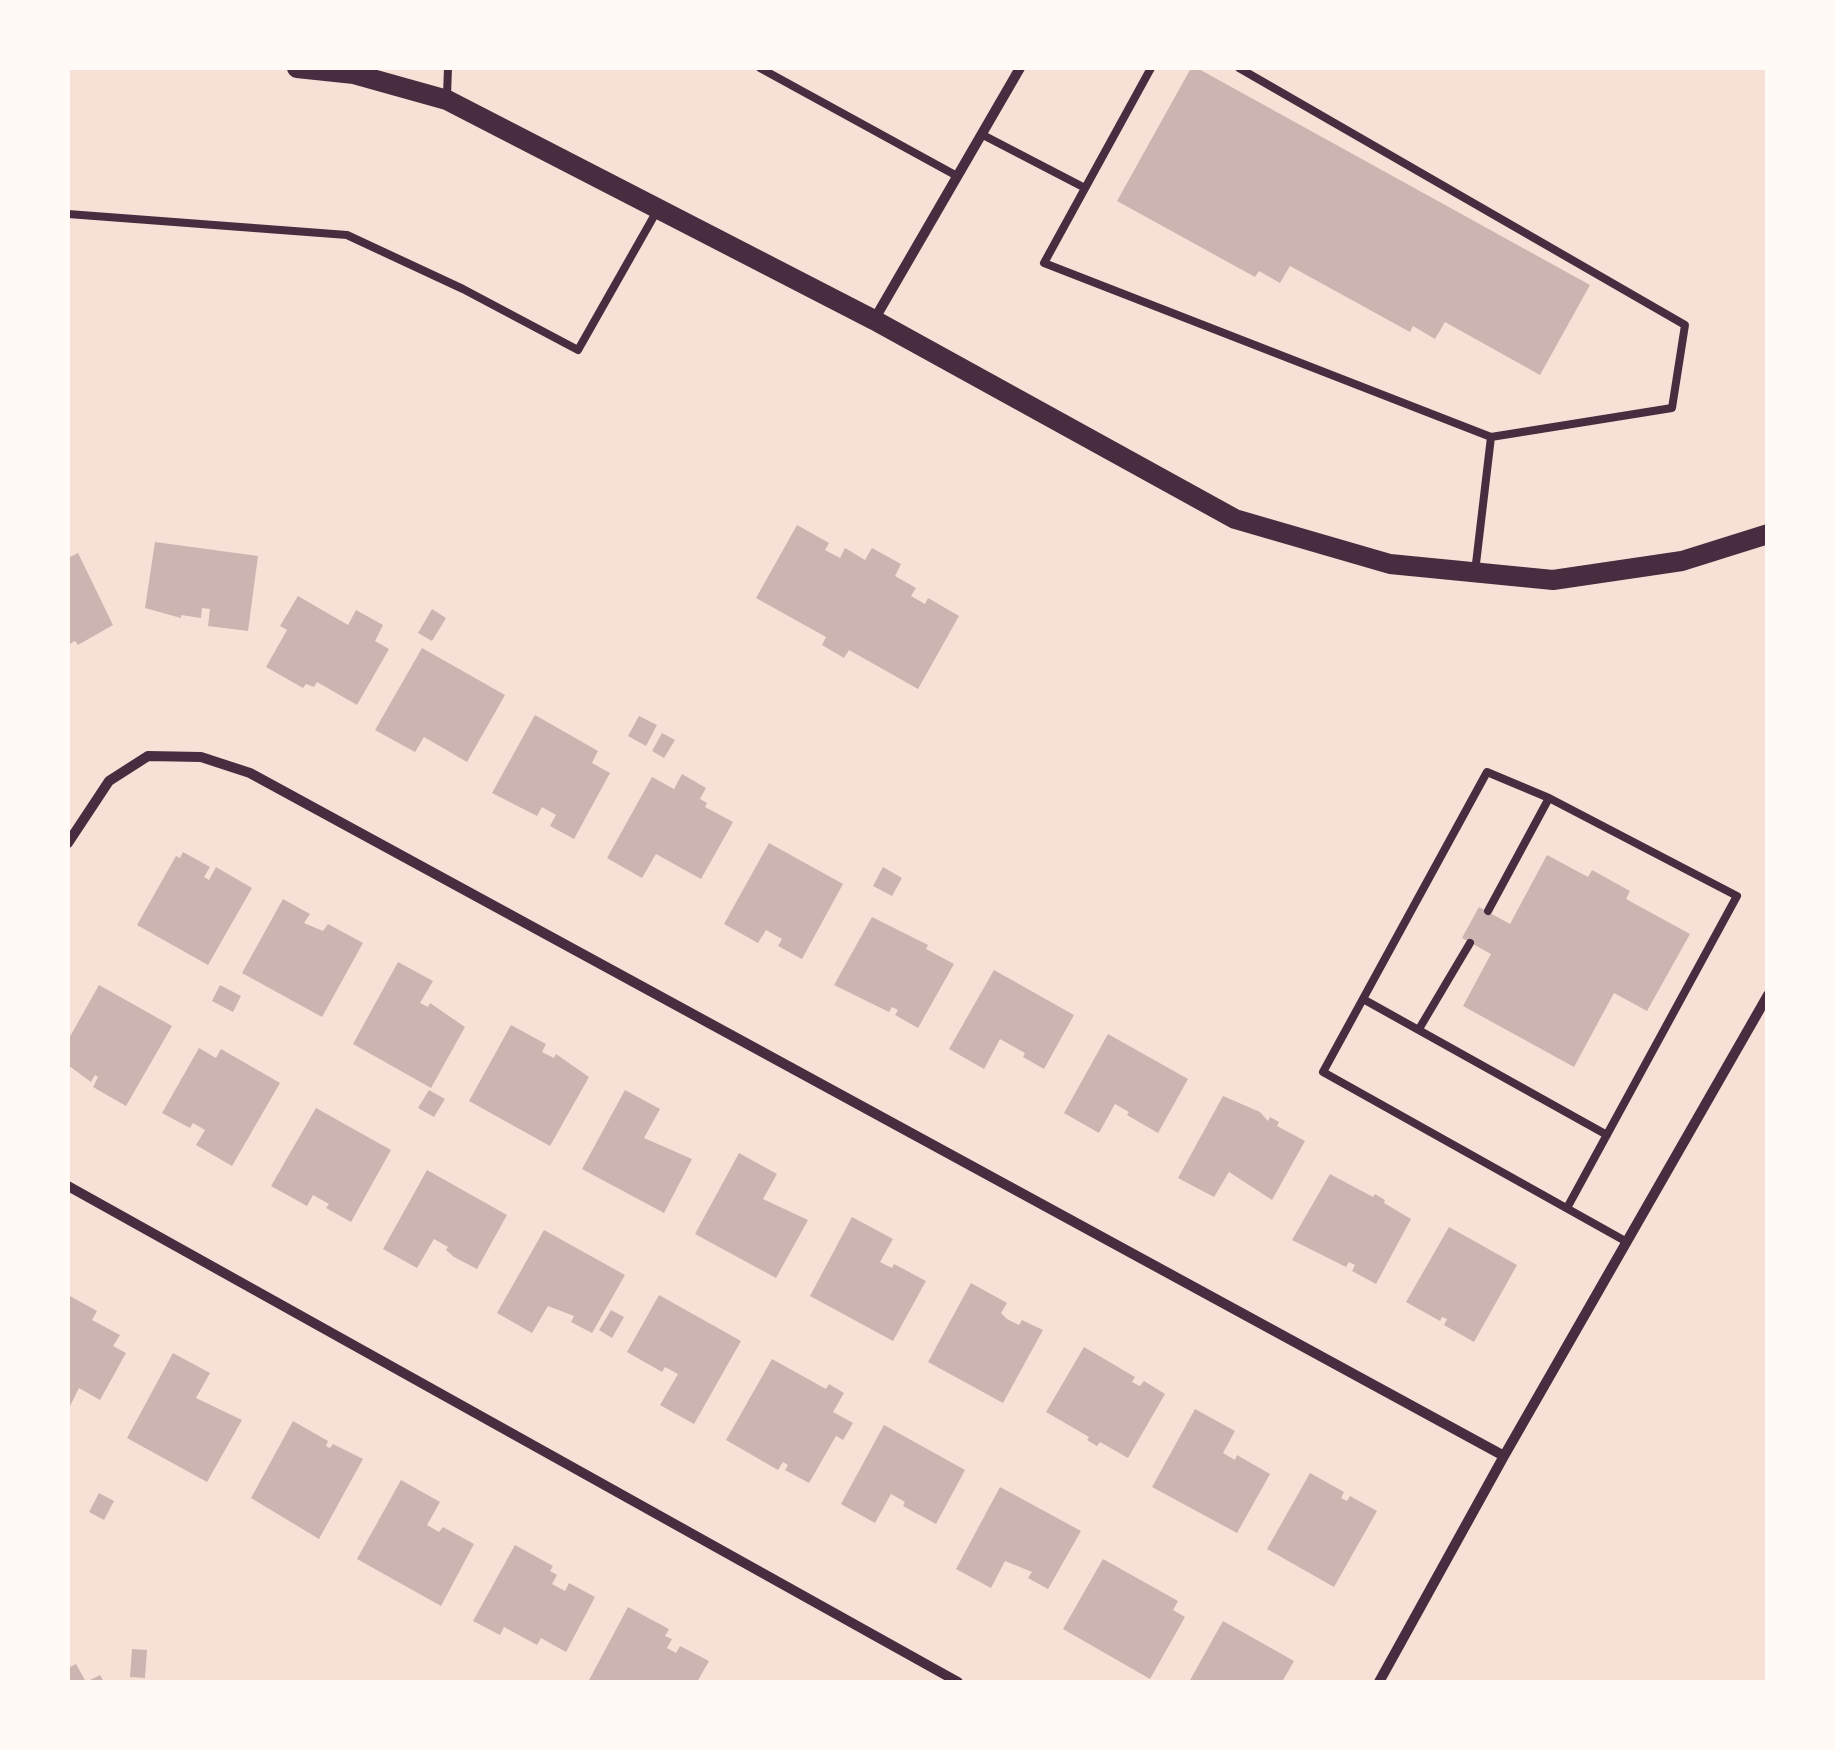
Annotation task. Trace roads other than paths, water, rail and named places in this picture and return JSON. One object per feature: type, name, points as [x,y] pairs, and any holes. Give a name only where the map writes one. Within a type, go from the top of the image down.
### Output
[{"type":"main road","points":[[297,68],[354,74],[447,100],[874,320],[1235,519],[1390,564],[1553,580],[1682,561],[1768,534]]},
{"type":"street","points":[[874,320],[1020,68]]},
{"type":"street","points":[[68,843],[109,781],[148,756],[201,757],[250,772],[1504,1456]]},
{"type":"street","points":[[1379,1682],[1768,995]]},
{"type":"street","points":[[68,1186],[958,1682]]},
{"type":"lane","points":[[447,100],[448,68]]},
{"type":"lane","points":[[760,68],[957,176]]},
{"type":"lane","points":[[1152,68],[1044,263],[1491,437],[1672,408],[1685,325],[1239,68]]},
{"type":"lane","points":[[981,134],[1085,188]]},
{"type":"lane","points":[[68,214],[347,235],[463,289],[578,350],[658,208]]},
{"type":"lane","points":[[1474,572],[1491,437]]},
{"type":"lane","points":[[1567,1208],[1736,896],[1550,798],[1487,772],[1323,1072],[1627,1242]]},
{"type":"lane","points":[[1488,912],[1550,798]]},
{"type":"lane","points":[[1420,1029],[1470,943]]},
{"type":"lane","points":[[1363,999],[1607,1135]]}]
